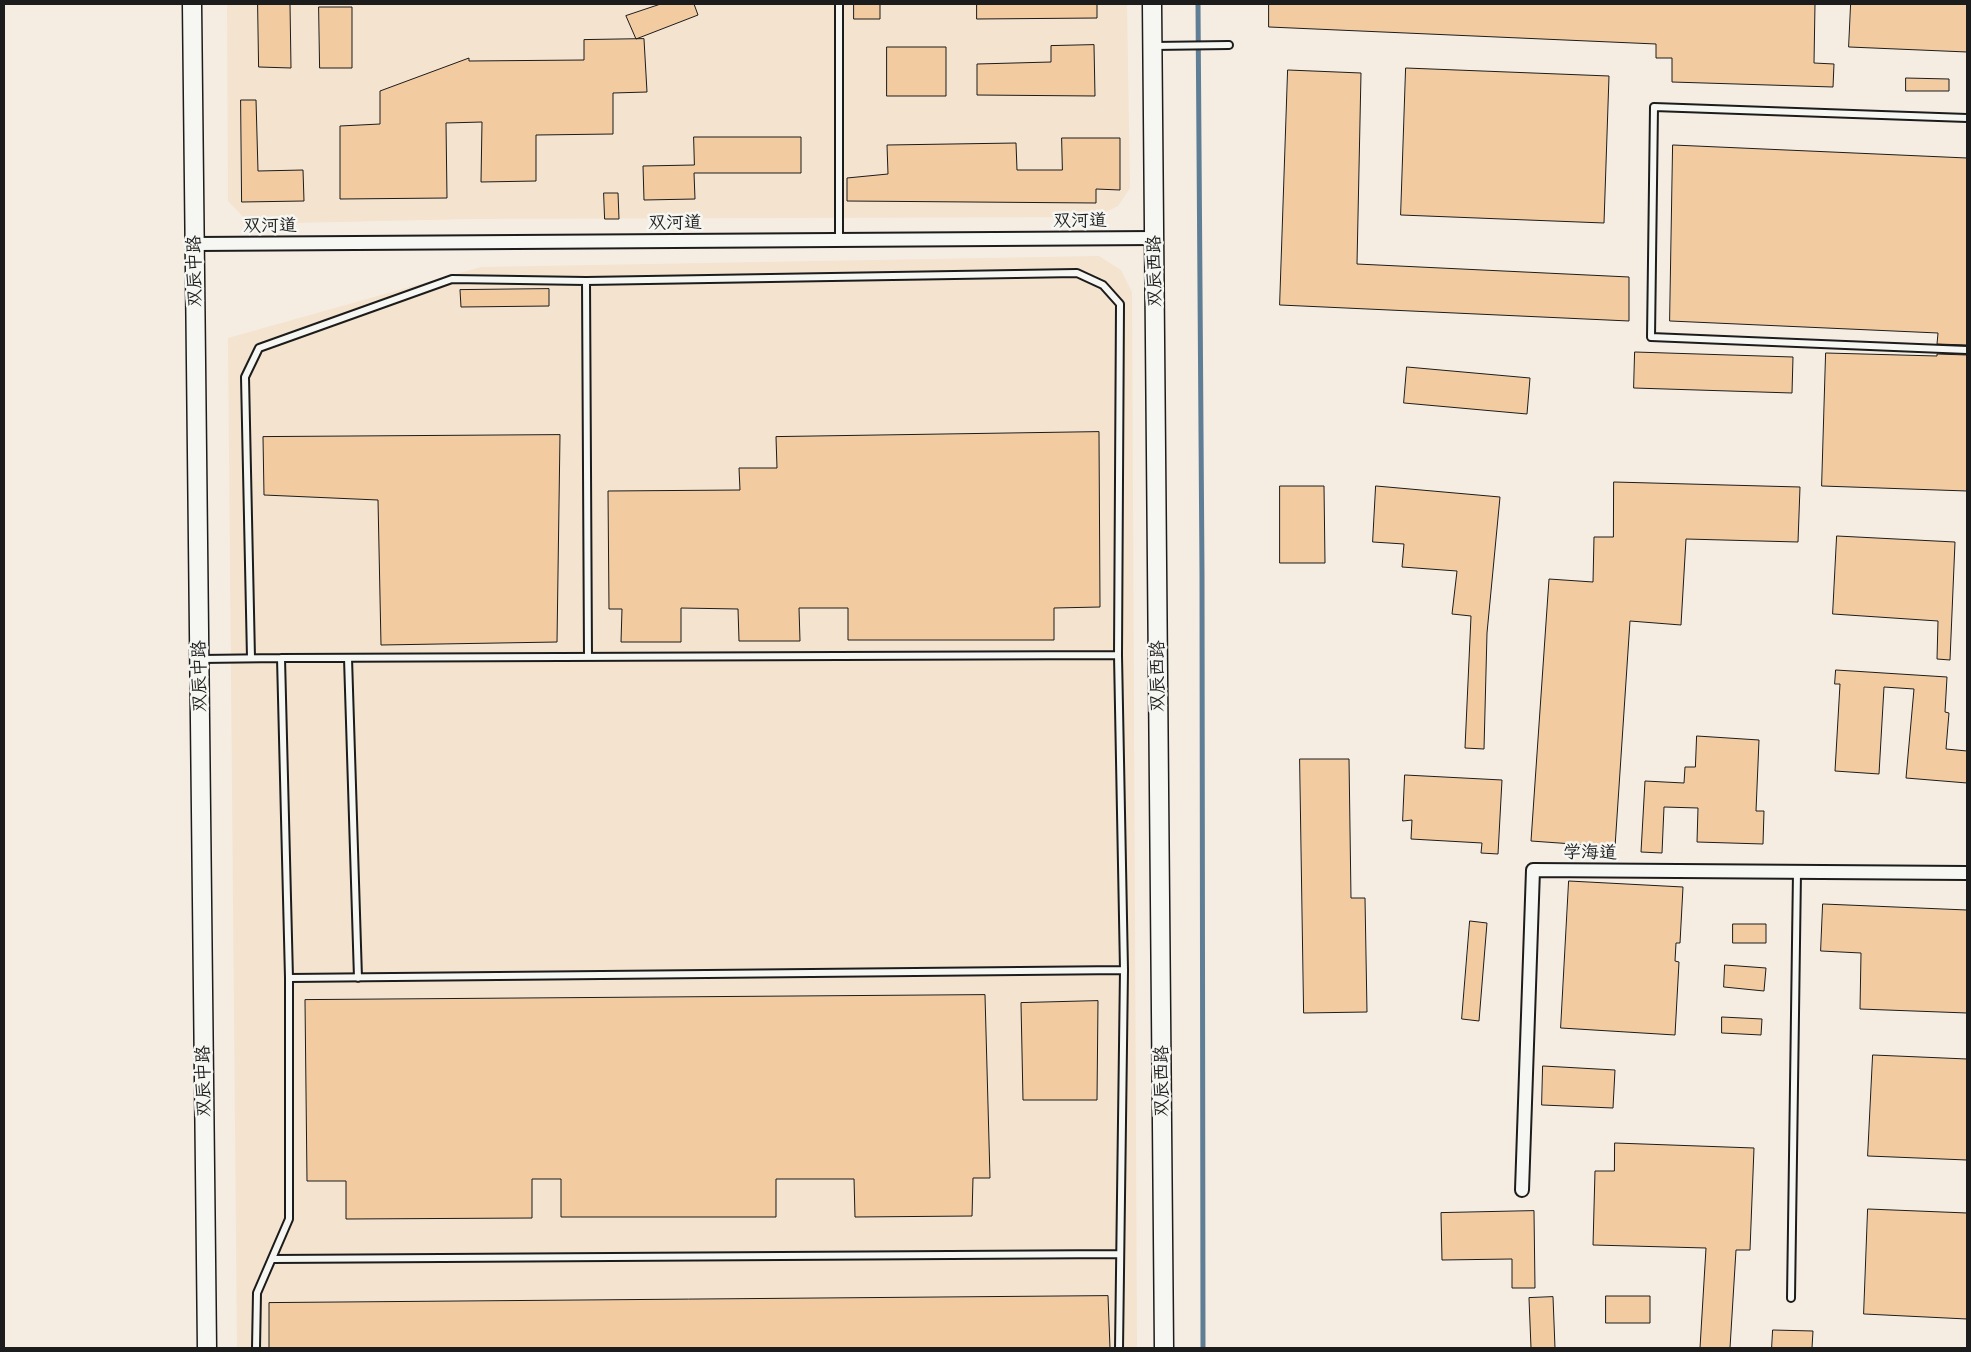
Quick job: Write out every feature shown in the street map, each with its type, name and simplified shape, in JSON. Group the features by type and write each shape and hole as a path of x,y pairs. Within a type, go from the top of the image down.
{"street":[{"name":"双辰中路","path":"192,4 207,1348"},
{"name":"双辰西路","path":"1152,4 1164,1348"},
{"name":"双河道","path":"195,244 1155,238"},
{"name":"学海道","path":"1522,1190 1533,870 1967,873"}],"lane":[{"path":"839,240 840,4"},
{"path":"1152,46 1229,45"},
{"path":"1967,118 1654,107 1651,337 1967,350"},
{"path":"251,658 245,377 259,348 452,279 586,281 1077,273 1103,285 1120,304 1118,655 1124,970 1119,1348"},
{"path":"586,281 588,657"},
{"path":"200,659 1118,655"},
{"path":"256,1348 257,1293 289,1219 289,978 282,658"},
{"path":"348,658 358,978"},
{"path":"1791,1298 1797,872"},
{"path":"289,978 1124,970"},
{"path":"272,1259 1120,1254"}],"shaded area":[{"path":"227,4 1127,4 1130,188 1118,206 1095,217 470,219 250,224 228,201"},
{"path":"1099,256 1121,270 1132,292 1137,1348 237,1348 228,338 481,267"}],"building":[{"path":"258,4 290,4 291,68 259,67"},
{"path":"661,4 694,4 698,15 636,39 626,16"},
{"path":"854,4 880,4 880,19 854,19"},
{"path":"977,4 1097,4 1097,18 977,19"},
{"path":"1269,4 1815,4 1814,63 1834,64 1833,87 1672,82 1672,58 1656,58 1656,44 1269,27"},
{"path":"1851,4 1967,4 1967,52 1849,47"},
{"path":"319,7 352,7 352,68 320,68"},
{"path":"644,39 647,92 613,93 613,134 536,135 536,181 481,182 482,122 446,123 447,198 340,199 340,126 380,124 380,91 469,58 469,61 584,60 584,40"},
{"path":"1094,45 1095,96 977,95 977,64 1051,62 1051,46"},
{"path":"887,47 946,47 946,96 887,96"},
{"path":"1406,68 1609,76 1604,223 1401,215"},
{"path":"1288,70 1361,73 1357,264 1629,277 1629,321 1280,305"},
{"path":"1906,78 1949,79 1949,91 1906,91"},
{"path":"241,100 256,100 258,171 303,170 304,201 242,202"},
{"path":"694,137 801,137 801,173 694,173 695,199 644,200 643,166 694,165"},
{"path":"1062,138 1120,138 1120,190 1096,189 1096,203 847,201 847,178 888,174 887,145 1016,143 1017,170 1062,170"},
{"path":"1673,145 1967,158 1967,345 1937,344 1938,333 1670,321"},
{"path":"604,193 618,193 619,219 605,219"},
{"path":"549,289 549,306 461,307 460,290"},
{"path":"1635,352 1793,357 1792,393 1634,388"},
{"path":"1826,353 1967,355 1967,491 1822,486"},
{"path":"1407,367 1530,378 1527,414 1404,403"},
{"path":"1099,432 1100,607 1054,608 1054,640 848,640 848,608 799,608 800,641 739,641 738,609 681,608 681,642 621,642 622,609 609,609 608,491 740,490 739,468 777,468 776,437"},
{"path":"560,435 557,642 381,645 378,500 264,495 263,437"},
{"path":"1614,482 1800,487 1798,542 1686,539 1681,625 1630,621 1615,847 1531,841 1549,579 1593,582 1594,537 1613,537"},
{"path":"1280,486 1324,486 1325,563 1280,563"},
{"path":"1376,486 1500,497 1487,633 1484,749 1465,748 1471,616 1452,614 1457,571 1402,567 1404,544 1373,542"},
{"path":"1837,536 1955,542 1950,660 1937,659 1938,621 1833,614"},
{"path":"1836,670 1947,677 1945,712 1949,713 1946,749 1967,751 1967,783 1906,778 1914,689 1884,687 1879,774 1835,771 1840,684 1835,684"},
{"path":"1697,736 1759,740 1756,811 1764,811 1763,844 1697,842 1698,808 1664,807 1662,853 1641,852 1645,781 1684,783 1685,767 1695,767"},
{"path":"1300,759 1349,759 1351,898 1365,898 1367,1012 1304,1013"},
{"path":"1405,775 1502,780 1498,854 1481,853 1482,843 1411,839 1412,820 1403,821"},
{"path":"1569,881 1683,887 1680,943 1676,943 1675,961 1679,962 1675,1035 1561,1028"},
{"path":"1823,904 1967,910 1967,1013 1860,1009 1861,953 1821,951"},
{"path":"1470,921 1487,923 1479,1021 1462,1019"},
{"path":"1733,924 1766,924 1766,943 1733,943"},
{"path":"1725,965 1766,968 1764,991 1724,987"},
{"path":"985,995 990,1178 973,1178 972,1216 855,1217 854,1179 776,1179 776,1217 561,1217 561,1179 532,1179 532,1218 346,1219 346,1181 307,1181 305,1000"},
{"path":"1098,1001 1097,1100 1023,1100 1021,1003"},
{"path":"1722,1017 1762,1019 1761,1035 1722,1033"},
{"path":"1873,1055 1967,1059 1967,1160 1868,1156"},
{"path":"1543,1066 1615,1070 1613,1108 1542,1105"},
{"path":"1615,1143 1754,1148 1750,1250 1736,1250 1730,1348 1700,1348 1706,1248 1593,1245 1595,1171 1614,1171"},
{"path":"1868,1209 1967,1213 1967,1319 1864,1314"},
{"path":"1534,1211 1535,1288 1512,1288 1512,1259 1442,1260 1441,1213"},
{"path":"1108,1296 1110,1348 269,1348 269,1303"},
{"path":"1606,1296 1650,1296 1650,1323 1606,1323"},
{"path":"1553,1297 1555,1348 1531,1348 1529,1298"},
{"path":"1773,1330 1813,1331 1812,1348 1772,1348"}],"waterway":[{"path":"1198,4 1202,573 1203,1348"}]}
